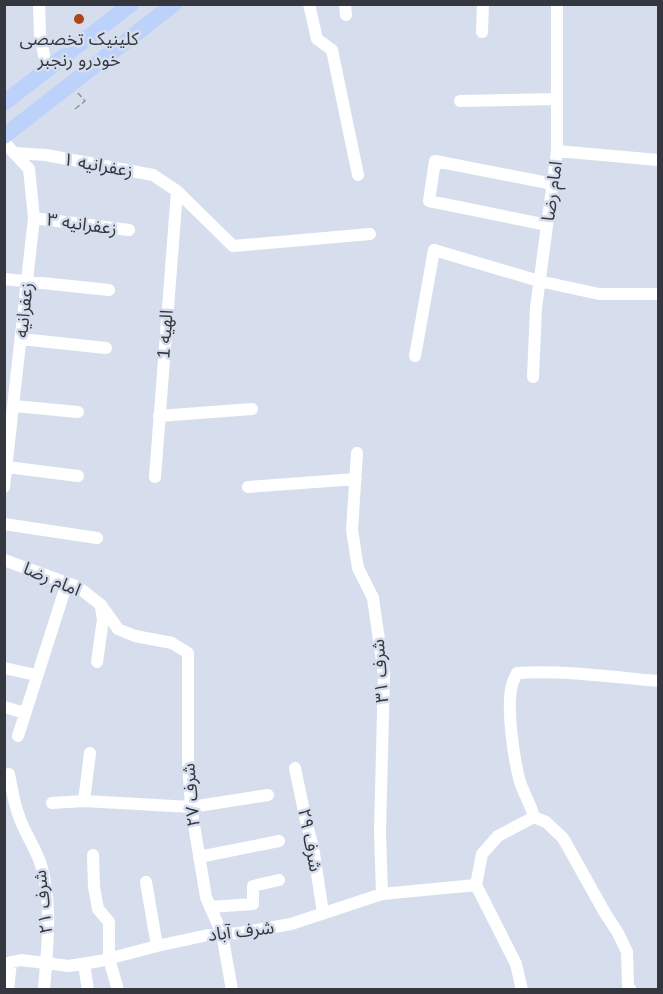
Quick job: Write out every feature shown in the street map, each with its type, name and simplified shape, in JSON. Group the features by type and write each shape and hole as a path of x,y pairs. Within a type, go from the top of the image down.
{"highway":[{"path":"4,103 131,4"},
{"path":"4,136 174,4"}],"street":[{"path":"39,4 40,35 47,70"},
{"path":"309,4 317,39 332,50 358,175"},
{"path":"482,32 483,4"},
{"name":"امام رضا","path":"533,377 536,308 557,152 557,4"},
{"path":"460,101 557,99"},
{"name":"زعفرانیه","path":"4,142 29,169 34,218 21,339 11,397 4,487"},
{"path":"557,152 658,160"},
{"name":"زعفرانیه ۱","path":"15,153 46,155 153,175 177,191 233,246 370,234"},
{"path":"547,225 429,201 435,161 553,184"},
{"name":"الهیه 1","path":"155,477 177,191"},
{"name":"زعفرانیه ۳","path":"34,218 129,230"},
{"path":"415,356 434,250 539,281 599,294 658,294"},
{"path":"4,279 109,290"},
{"path":"21,339 106,348"},
{"path":"11,397 78,412"},
{"path":"159,417 252,409"},
{"name":"شرف ۳۱","path":"357,453 352,530 358,568 373,598 384,675 380,831 382,894"},
{"path":"6,460 78,476"},
{"path":"248,487 356,479"},
{"path":"4,524 97,538"},
{"name":"امام رضا","path":"4,560 78,586 101,605 118,629 135,636 172,644 188,652"},
{"path":"18,736 67,583"},
{"path":"97,662 104,618 101,605"},
{"name":"شرف ۲۷","path":"188,652 190,807 206,897 222,934 232,990"},
{"path":"4,668 36,675"},
{"path":"534,817 521,784 512,734 509,702 512,684 517,673 564,672 658,681"},
{"path":"4,707 25,713"},
{"path":"84,801 90,753"},
{"name":"شرف ۲۹","path":"295,768 314,847 323,913"},
{"name":"شرف ۲۱","path":"9,774 20,820 37,853 46,888 48,916 44,990"},
{"path":"52,803 84,801 190,807 268,795"},
{"path":"522,990 516,964 476,885 482,854 498,836 534,817"},
{"path":"534,817 546,822 563,838 604,913 618,933 627,952 628,986 631,990"},
{"path":"199,856 279,841"},
{"path":"93,855 94,887 98,909 109,922 109,959 118,990"},
{"path":"210,907 253,903 253,886 279,880"},
{"path":"146,882 157,945"},
{"name":"شرف آباد","path":"8,963 21,960 69,966 84,964 157,945 208,935 240,933 291,924 382,894 476,885"},
{"path":"8,963 8,990"},
{"path":"84,964 88,990"}],"path":[{"path":"75,109 85,101"}],"place":[{"name":"کلینیک تخصصی خودرو رنجبر","path":"79,19"}]}
